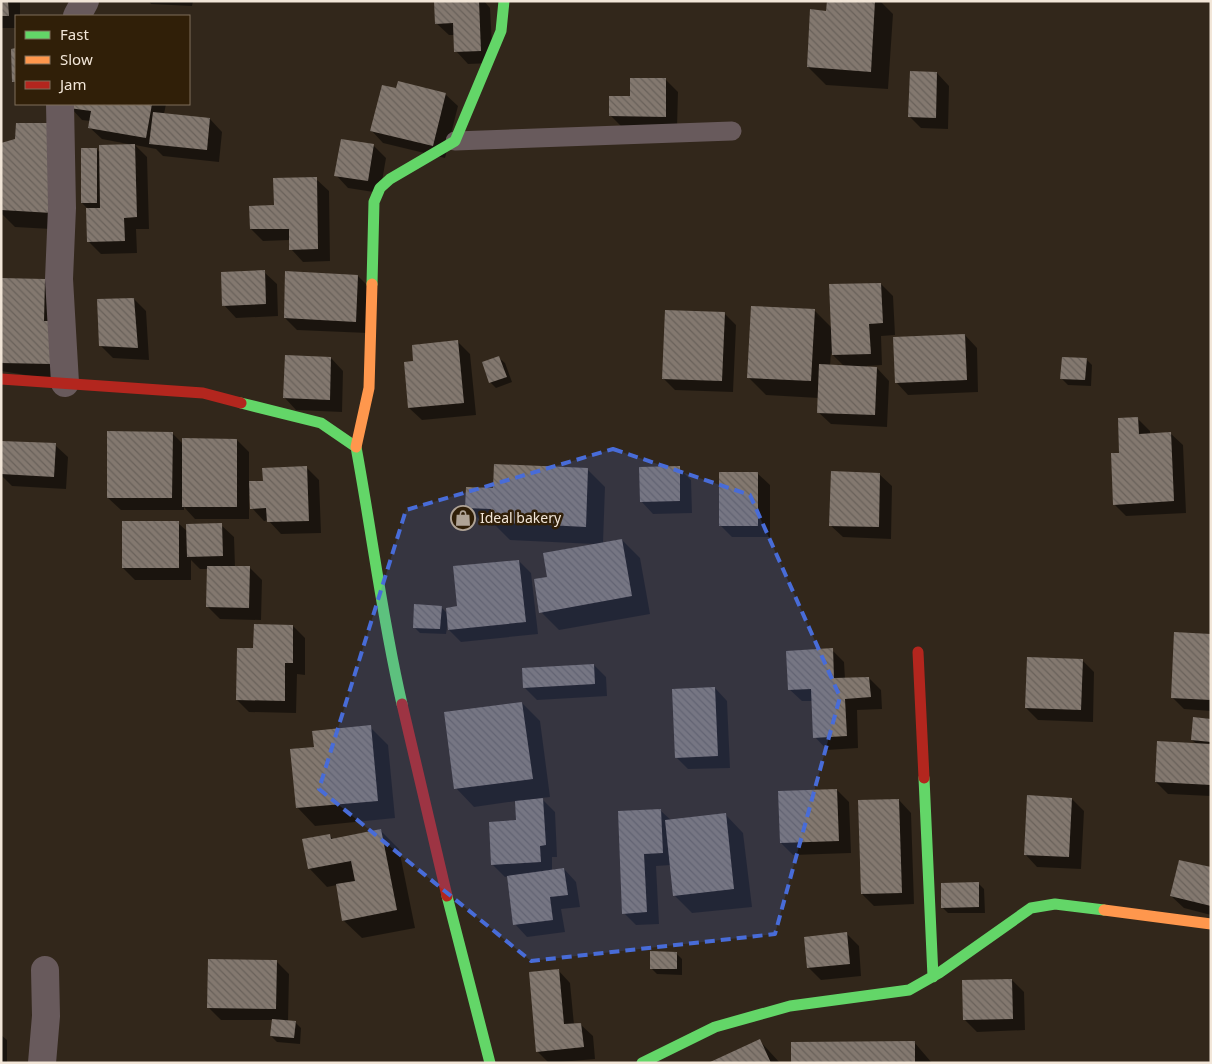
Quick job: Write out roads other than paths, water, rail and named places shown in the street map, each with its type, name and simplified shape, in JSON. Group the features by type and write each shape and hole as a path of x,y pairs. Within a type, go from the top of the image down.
{"street":[{"path":"78,15 85,1"},
{"path":"490,1063 442,879 386,638 372,534 356,447 369,388 374,202 380,188 390,179 455,141 501,31 504,1"},
{"path":"60,105 62,208 59,279 65,383"},
{"path":"1,379 203,393 322,422 356,447"},
{"path":"918,652 924,716 926,844 933,977"},
{"path":"642,1063 715,1027 790,1006 909,990 933,977 1031,908 1041,906 1072,906 1211,924"},
{"path":"42,1063 46,1016 45,970"}],"lane":[{"path":"455,141 732,131"}],"place":[{"name":"Ideal bakery","path":"463,518"}]}
